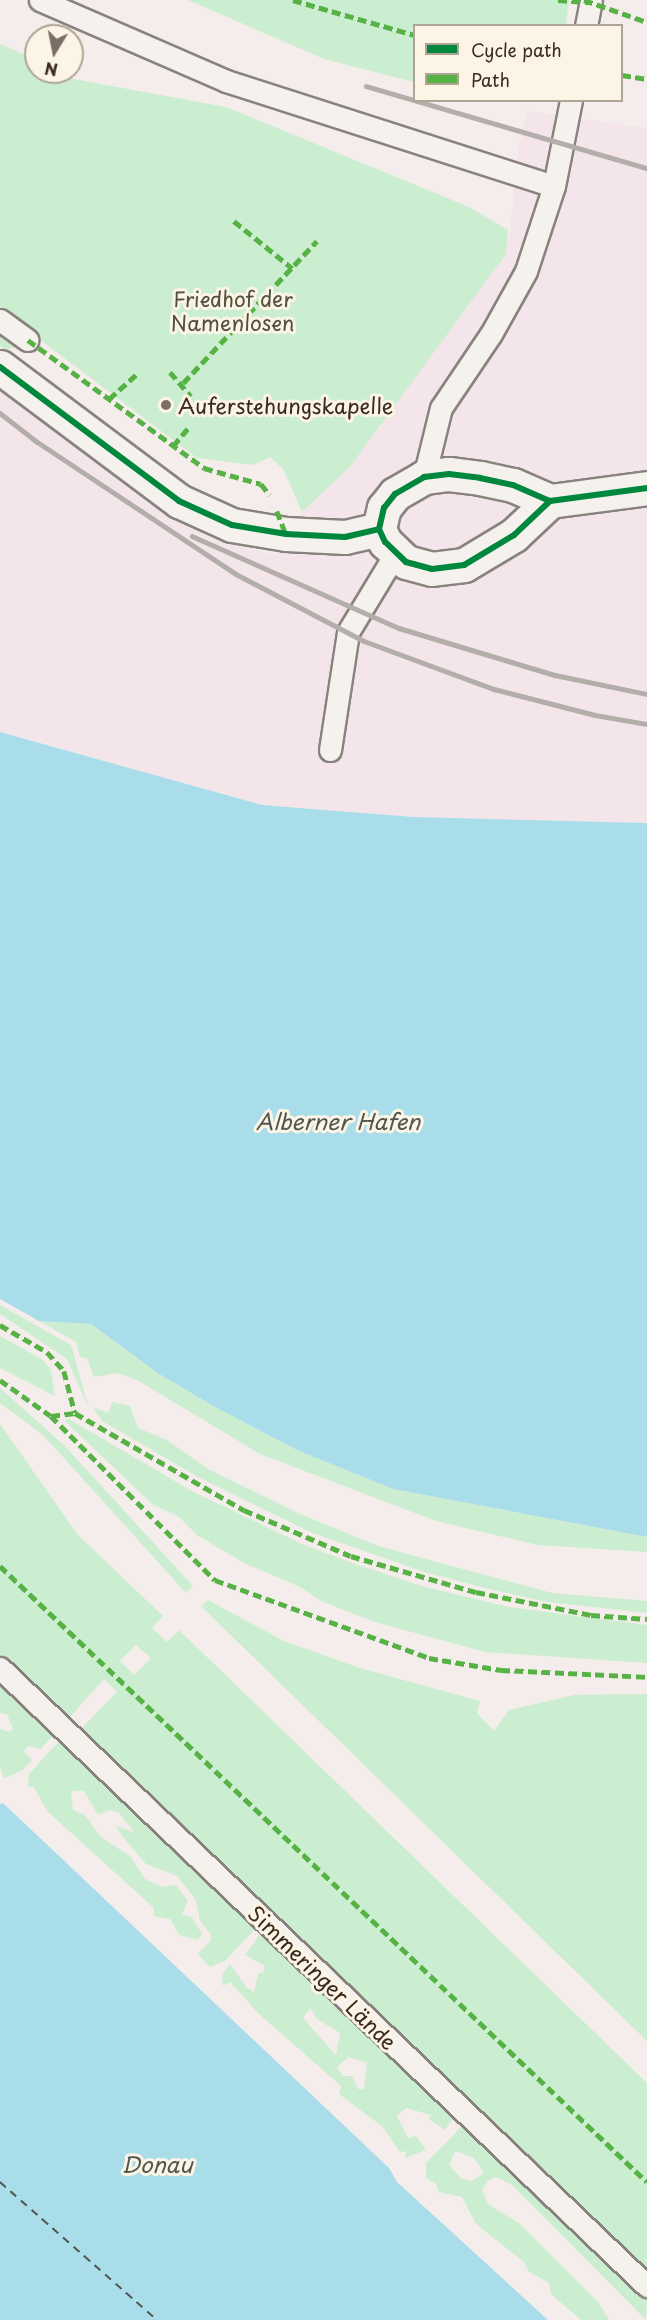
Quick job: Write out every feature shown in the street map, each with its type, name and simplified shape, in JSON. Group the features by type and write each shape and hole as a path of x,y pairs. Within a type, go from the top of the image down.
{"street":[{"path":"0,367 179,501 232,525 286,534 387,541 432,569 464,565 514,535 550,501"},
{"path":"387,541 384,508 395,494 424,477 449,474 480,478 513,485 550,501 647,488"}],"lane":[{"path":"40,0 226,81 554,186"},
{"path":"586,24 591,0"},
{"path":"424,477 441,408 490,334 526,271 554,186 571,102"},
{"path":"0,320 28,340"},
{"path":"330,750 348,632 387,541"},
{"name":"Simmeringer Lände","path":"0,1668 647,2286"}],"shaded area":[{"path":"528,111 647,128 647,823 414,817 262,805 0,732 0,383 163,508 219,539 275,555 302,512 349,468 509,241 519,144"}],"green space":[{"path":"188,0 569,0 566,24 413,24 413,82 324,59"},
{"name":"Friedhof der Namenlosen","path":"0,44 24,55 24,84 84,84 84,81 226,107 469,207 508,230 506,254 349,468 302,512 283,469 270,457 253,465 197,458 39,339 6,350 0,346"},
{"path":"0,1305 71,1345 89,1409 67,1359 0,1314"},
{"path":"39,1321 91,1324 159,1374 215,1407 297,1450 393,1489 647,1537 647,1552 538,1545 436,1521 260,1454 137,1380 118,1373 94,1377 87,1358 80,1357 76,1342"},
{"path":"0,1336 43,1360 51,1370 55,1396 0,1368"},
{"path":"0,1388 64,1445 193,1586 186,1593 44,1436 0,1403"},
{"path":"112,1402 130,1406 138,1428 167,1440 208,1469 300,1514 378,1546 552,1593 647,1601 647,1613 547,1602 485,1588 424,1572 310,1532 198,1477 102,1421 93,1407 108,1413"},
{"path":"67,1418 192,1491 302,1544 355,1564 425,1587 509,1607 647,1625 647,1663 485,1652 375,1622 321,1601 300,1587 244,1563 197,1535 179,1517 152,1504 65,1421"},
{"path":"0,1424 78,1535 163,1616 152,1628 167,1642 179,1630 647,2083 647,2276 82,1734 82,1728 117,1692 104,1679 69,1718 64,1717 0,1657","holes":["136,1645 151,1658 134,1675 120,1661"]},
{"path":"208,1600 284,1641 360,1668 480,1701 477,1713 494,1731 509,1710 574,1695 647,1694 647,2041 201,1606"},
{"path":"0,1680 55,1733 41,1749 28,1746 24,1751 32,1760 23,1770 4,1778 0,1768 0,1729 9,1732 13,1729 7,1714 0,1713"},
{"path":"59,1741 67,1743 254,1920 254,1930 225,1961 210,1967 198,1954 210,1941 211,1934 200,1921 196,1900 177,1876 146,1864 115,1825 135,1833 118,1812 109,1810 98,1815 84,1791 71,1791 73,1810 85,1815 101,1837 131,1857 145,1879 162,1887 176,1885 188,1901 182,1915 192,1917 202,1934 198,1940 179,1935 170,1919 154,1916 154,1908 47,1811 34,1787 28,1787 29,1774"},
{"path":"260,1934 268,1934 455,2116 445,2130 429,2119 431,2115 406,2108 397,2116 408,2138 416,2136 426,2150 405,2158 406,2152 399,2151 383,2127 339,2094 341,2086 258,2013 230,1982 223,1986 222,1975 230,1964 247,1988 254,1992 258,1974 264,1972 265,1966 245,1955","holes":["310,2008 317,2019 340,2033 336,2055 303,2018","348,2057 367,2063 364,2089 358,2089 352,2076 343,2076 337,2067"]},
{"path":"465,2123 647,2298 646,2320 511,2184 495,2177 488,2181 482,2190 488,2204 520,2224 598,2302 609,2320 581,2320 551,2294 549,2283 529,2272 524,2262 476,2224 462,2197 439,2192 436,2184 426,2178 426,2163","holes":["455,2151 474,2158 484,2173 472,2181 462,2179 449,2165"]}],"water":[{"name":"Alberner Hafen","path":"0,732 262,805 414,817 647,823 647,1537 393,1489 297,1450 215,1407 159,1374 91,1324 39,1321 0,1299"},
{"name":"Donau","path":"3,1803 389,2168 397,2182 548,2320 0,2320 0,1804"}],"ferry route":[{"path":"0,2182 157,2320"}],"railway":[{"path":"366,86 413,100"},
{"path":"421,102 647,168"},
{"path":"0,413 36,441 236,574 364,641 494,689 595,715 647,724"},
{"path":"192,536 399,628 555,675 647,694"}],"marked path":[{"path":"293,0 413,35"},
{"path":"558,0 590,2"},
{"path":"584,0 647,22"},
{"path":"623,75 647,79"},
{"path":"234,221 292,268"},
{"path":"183,383 317,241"},
{"path":"28,340 204,468 261,484 270,495"},
{"path":"170,372 191,396"},
{"path":"109,399 138,373"},
{"path":"173,446 188,428"},
{"path":"277,511 286,534"},
{"path":"0,1325 47,1352 64,1371 75,1413"},
{"path":"0,1380 51,1416 215,1580 429,1658 501,1670 647,1677"},
{"path":"51,1416 75,1413 244,1510 351,1556 476,1592 591,1615 647,1619"},
{"path":"0,1566 647,2182"}],"cycle path":[{"path":"0,367 179,501 232,525 286,534 345,537 379,529"},
{"path":"550,501 514,535 464,565 432,569 406,562 385,542 379,529 384,508 395,494 424,477 449,474 480,478 513,485 550,501 647,488"}],"place":[{"name":"Auferstehungskapelle","path":"166,405"}]}
